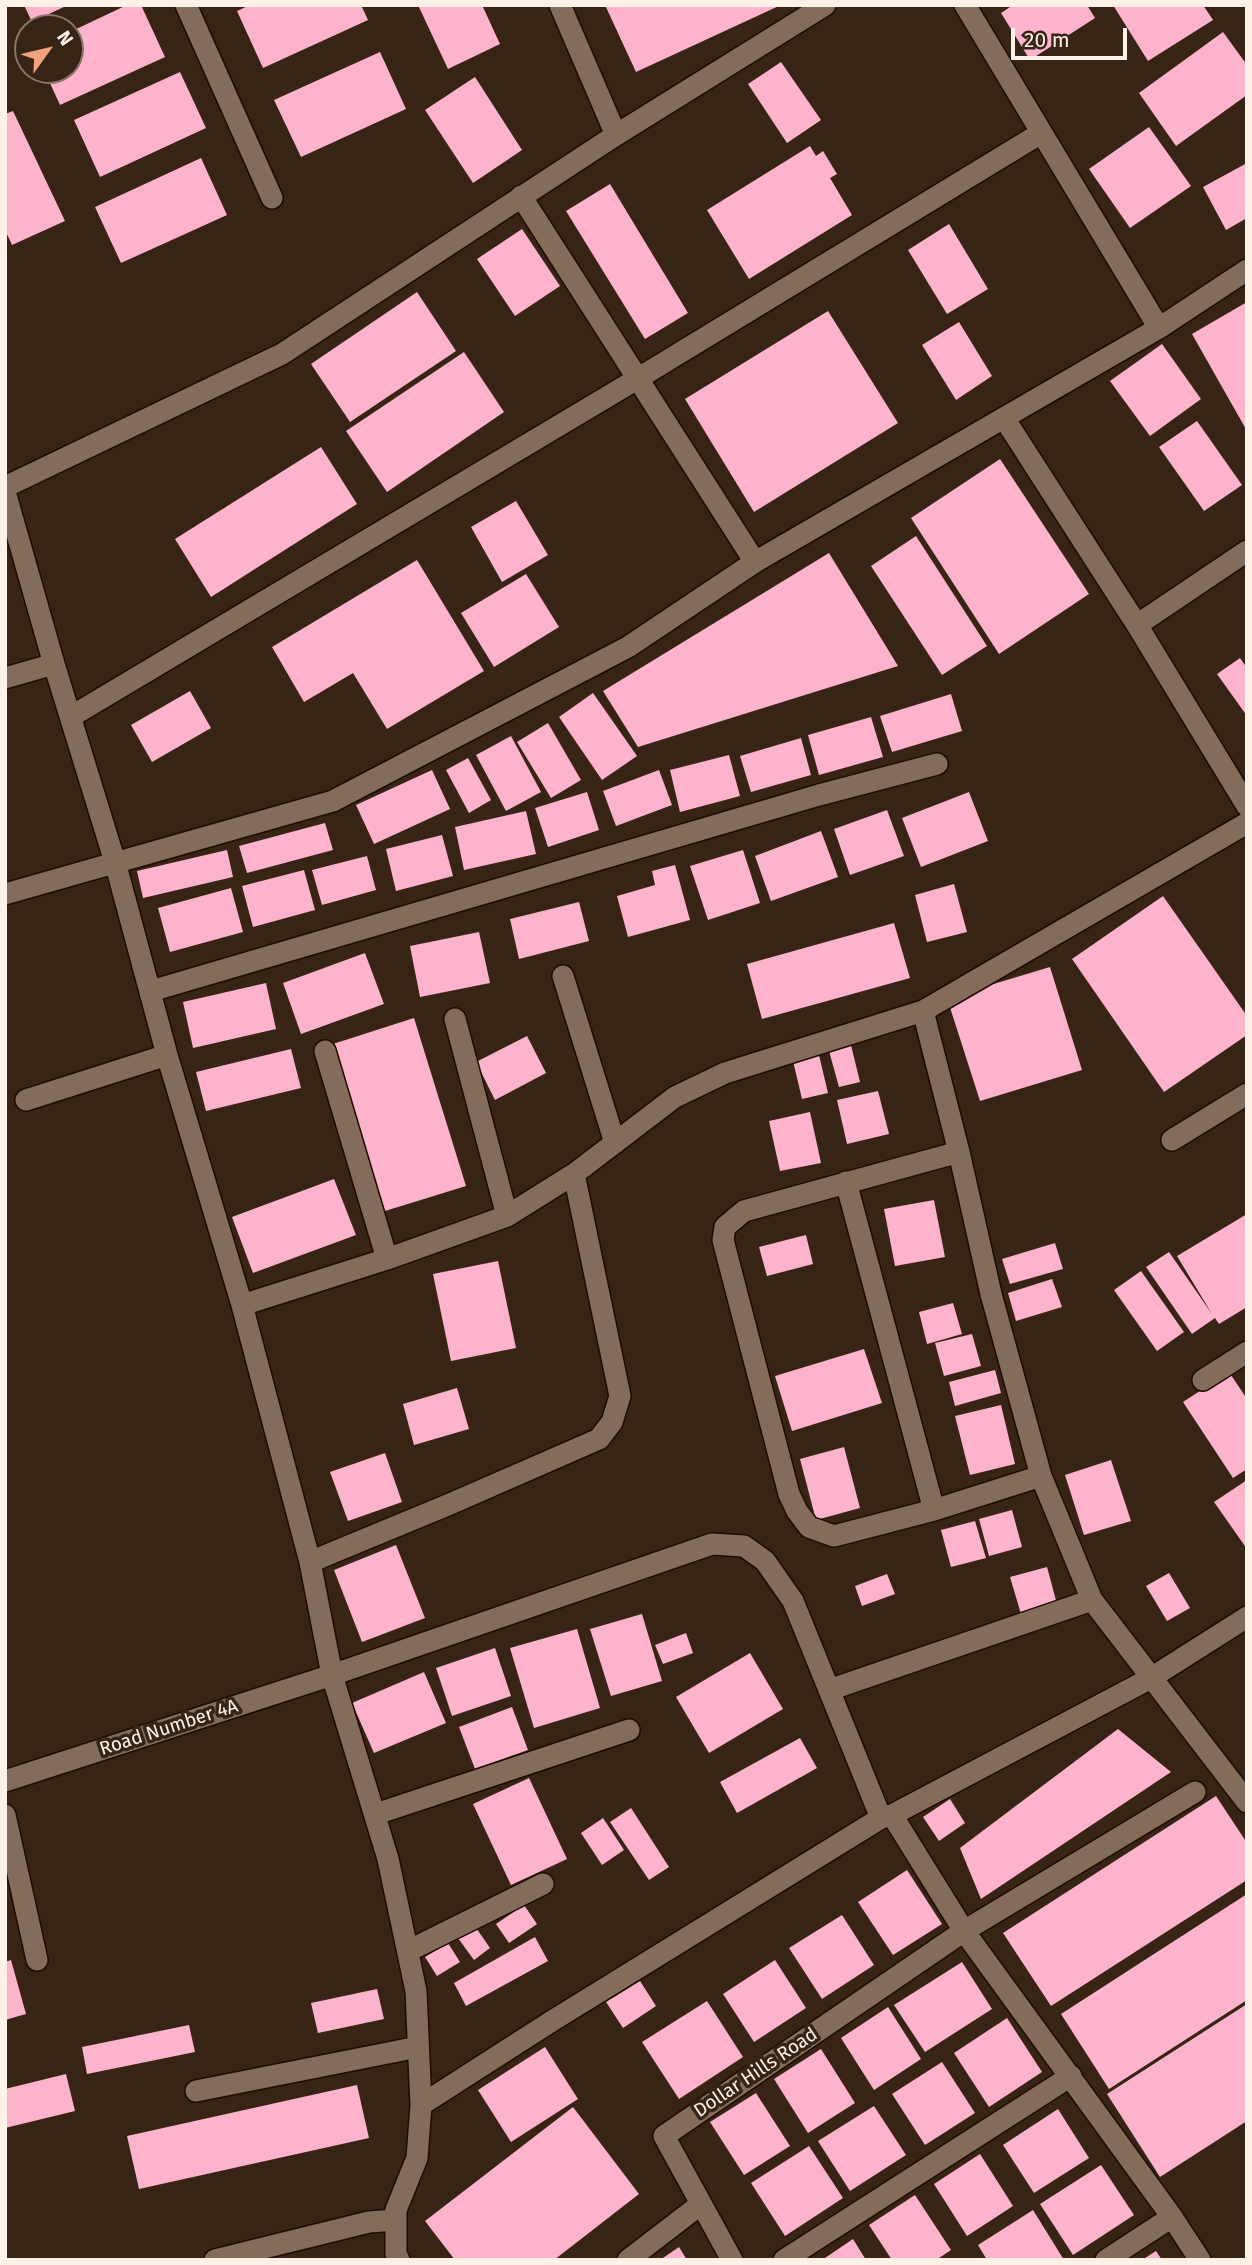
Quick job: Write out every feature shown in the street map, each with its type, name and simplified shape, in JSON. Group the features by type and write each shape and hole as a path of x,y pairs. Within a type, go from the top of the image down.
{"street":[{"path":"186,5 272,198"},
{"path":"560,5 616,135"},
{"path":"399,2260 396,2254 396,2210 417,2158 421,2105 416,1991 408,1951 376,1814 332,1675 310,1562 242,1305 167,1055 115,862 54,664 5,490 282,354 799,13 825,5"},
{"path":"965,5 1160,328"},
{"path":"72,716 637,379 1041,133"},
{"path":"521,196 755,562"},
{"path":"5,894 333,801 628,647 755,562 1160,328 1247,270"},
{"path":"1004,418 1137,625 1247,806"},
{"path":"1137,625 1247,551"},
{"path":"5,678 54,664"},
{"path":"151,991 819,794 937,764"},
{"path":"242,1305 507,1216 573,1174 675,1097 725,1073 923,1012 1247,822"},
{"path":"563,976 615,1143"},
{"path":"923,1012 959,1152 991,1294 1041,1476 1092,1600 1247,1802"},
{"path":"455,1019 507,1216"},
{"path":"325,1051 387,1258"},
{"path":"26,1100 167,1055"},
{"path":"1172,1140 1247,1094"},
{"path":"959,1152 744,1211 725,1227 723,1240 789,1494 809,1527 834,1536 934,1510 1041,1476"},
{"path":"310,1562 599,1439 612,1422 620,1396 573,1174"},
{"path":"846,1182 934,1510"},
{"path":"1203,1380 1247,1352"},
{"name":"Road Number 4A","path":"5,1781 332,1675 712,1544 744,1545 765,1561 793,1601 829,1690 887,1817 964,1931"},
{"path":"829,1690 1092,1600"},
{"path":"421,2105 563,2014 887,1817 1151,1678 1247,1617"},
{"path":"376,1814 629,1730"},
{"name":"Dollar Hills Road","path":"732,2260 664,2136 964,1931 1195,1793"},
{"path":"5,1815 37,1960"},
{"path":"408,1951 543,1884"},
{"path":"964,1931 1071,2076 1200,2260"},
{"path":"196,2091 418,2047"},
{"path":"784,2260 1071,2076"},
{"path":"628,2260 701,2204"},
{"path":"1106,2260 1172,2217"},
{"path":"215,2260 369,2222 396,2220"}],"building":[{"path":"24,5 68,5 49,14 28,14"},
{"path":"127,5 141,5 165,57 60,105 50,84 84,84 84,25"},
{"path":"250,5 361,5 368,20 263,68 237,11"},
{"path":"418,5 482,5 500,44 448,69"},
{"path":"605,5 781,5 636,72"},
{"path":"1013,5 1087,5 1095,18 1030,60 1001,13"},
{"path":"1113,5 1203,5 1213,20 1148,61"},
{"path":"1223,32 1247,65 1247,95 1176,146 1139,93"},
{"path":"380,52 406,109 301,157 274,100"},
{"path":"781,62 821,120 787,143 748,84"},
{"path":"180,72 206,128 100,177 74,120"},
{"path":"475,77 522,150 473,183 425,110"},
{"path":"13,111 65,221 12,245 5,230 5,114"},
{"path":"1149,127 1191,186 1130,228 1089,169"},
{"path":"810,146 816,156 823,151 837,174 830,178 852,215 749,279 707,210"},
{"path":"201,158 227,215 121,263 95,207"},
{"path":"1247,163 1247,218 1226,230 1203,187"},
{"path":"610,184 688,313 645,339 566,211"},
{"path":"949,224 988,289 947,314 908,250"},
{"path":"522,229 560,286 515,316 477,259"},
{"path":"417,292 456,351 350,422 311,364"},
{"path":"1247,302 1247,431 1192,334"},
{"path":"828,311 898,423 754,512 685,399"},
{"path":"959,322 992,376 956,400 922,345"},
{"path":"1162,344 1201,399 1150,436 1110,381"},
{"path":"464,352 504,412 387,492 346,431"},
{"path":"1197,421 1242,485 1204,511 1159,447"},
{"path":"321,447 357,504 211,597 175,539"},
{"path":"1000,459 1089,594 999,654 911,518"},
{"path":"516,501 548,555 502,582 471,527"},
{"path":"916,536 987,646 942,675 871,566"},
{"path":"829,553 898,666 638,747 603,691"},
{"path":"417,560 484,671 387,729 353,673 304,702 272,647"},
{"path":"526,574 559,627 494,667 461,613"},
{"path":"1240,658 1247,668 1247,716 1217,674"},
{"path":"190,691 211,728 152,762 131,725"},
{"path":"593,693 637,756 602,780 559,717"},
{"path":"951,694 962,731 892,752 880,716"},
{"path":"871,717 883,757 819,775 808,735"},
{"path":"548,723 581,780 551,798 517,742"},
{"path":"511,736 541,792 506,811 476,755"},
{"path":"801,738 811,775 751,792 740,756"},
{"path":"729,755 740,796 680,812 670,770"},
{"path":"468,758 491,800 469,813 446,770"},
{"path":"432,770 450,809 374,844 356,805"},
{"path":"659,770 672,805 616,826 603,791"},
{"path":"587,792 599,830 548,847 535,808"},
{"path":"969,792 988,841 921,867 902,818"},
{"path":"887,810 904,856 850,875 834,829"},
{"path":"526,811 536,854 464,870 455,827"},
{"path":"325,823 333,850 247,873 239,846"},
{"path":"821,831 838,877 771,901 755,856"},
{"path":"442,835 453,876 396,891 386,849"},
{"path":"227,850 233,877 143,898 137,871"},
{"path":"743,850 760,903 708,920 690,866"},
{"path":"367,856 376,890 322,905 312,870"},
{"path":"675,865 690,920 628,937 617,896 655,885 652,871"},
{"path":"304,870 315,910 253,927 242,886"},
{"path":"954,884 967,932 927,942 915,895"},
{"path":"231,888 243,932 170,952 158,908"},
{"path":"1163,896 1247,1016 1247,1035 1164,1092 1072,959"},
{"path":"579,902 589,941 519,959 510,919"},
{"path":"894,923 910,978 762,1019 747,964"},
{"path":"479,932 490,983 420,997 410,946"},
{"path":"365,953 384,1004 301,1034 283,983"},
{"path":"1050,967 1082,1070 980,1101 947,998"},
{"path":"266,983 276,1029 193,1048 183,1002"},
{"path":"414,1018 466,1186 385,1211 333,1044"},
{"path":"527,1036 546,1073 495,1100 476,1062"},
{"path":"851,1045 860,1082 839,1087 829,1051"},
{"path":"291,1049 301,1088 206,1111 196,1072"},
{"path":"819,1055 828,1093 802,1099 793,1061"},
{"path":"878,1091 889,1134 847,1144 837,1100"},
{"path":"810,1112 821,1163 780,1171 769,1121"},
{"path":"334,1179 356,1235 253,1273 232,1217"},
{"path":"934,1200 945,1257 895,1266 884,1209"},
{"path":"1247,1214 1247,1307 1219,1324 1215,1318 1192,1334 1146,1267 1169,1252 1212,1314 1177,1256"},
{"path":"806,1235 813,1264 767,1276 759,1247"},
{"path":"1055,1243 1063,1269 1010,1284 1002,1259"},
{"path":"498,1261 516,1348 451,1361 433,1274"},
{"path":"1141,1271 1184,1332 1157,1351 1114,1290"},
{"path":"1052,1279 1062,1307 1016,1321 1008,1293"},
{"path":"953,1303 962,1334 927,1344 919,1312"},
{"path":"972,1334 981,1366 944,1376 935,1343"},
{"path":"864,1349 882,1403 792,1431 775,1376"},
{"path":"995,1370 1001,1393 955,1406 949,1382"},
{"path":"1229,1372 1247,1399 1247,1469 1233,1478 1183,1402"},
{"path":"457,1388 469,1429 414,1445 403,1404"},
{"path":"1001,1405 1015,1464 970,1475 955,1416"},
{"path":"844,1447 860,1508 816,1520 800,1459"},
{"path":"385,1453 402,1502 348,1521 330,1472"},
{"path":"1111,1460 1131,1521 1084,1535 1065,1475"},
{"path":"1247,1480 1247,1549 1214,1502"},
{"path":"1012,1510 1022,1547 989,1556 979,1519"},
{"path":"975,1521 986,1558 951,1567 941,1530"},
{"path":"396,1545 425,1618 362,1642 334,1570"},
{"path":"1047,1567 1057,1604 1021,1614 1010,1577"},
{"path":"1169,1573 1190,1608 1167,1621 1146,1586"},
{"path":"887,1574 895,1594 862,1606 855,1586"},
{"path":"642,1614 662,1681 611,1696 590,1629"},
{"path":"577,1629 600,1708 534,1728 510,1648"},
{"path":"686,1633 693,1653 663,1664 655,1645"},
{"path":"495,1648 511,1696 452,1716 436,1668"},
{"path":"750,1653 783,1709 709,1753 676,1697"},
{"path":"424,1672 446,1723 374,1753 352,1703"},
{"path":"512,1707 528,1750 475,1769 459,1727"},
{"path":"1118,1729 1171,1772 981,1899 960,1848"},
{"path":"800,1738 817,1768 737,1813 720,1782"},
{"path":"529,1778 567,1859 511,1885 473,1804"},
{"path":"1216,1796 1247,1843 1247,1880 1051,2006 1003,1933"},
{"path":"950,1799 965,1823 939,1841 923,1817"},
{"path":"631,1808 669,1867 649,1880 610,1822"},
{"path":"603,1818 624,1850 602,1865 581,1833"},
{"path":"907,1870 942,1924 893,1955 858,1902"},
{"path":"1247,1894 1247,2000 1109,2089 1061,2014"},
{"path":"524,1905 537,1924 509,1943 496,1924"},
{"path":"842,1915 874,1965 822,1999 789,1948"},
{"path":"472,1922 490,1948 474,1960 455,1934"},
{"path":"535,1937 548,1961 466,2006 454,1983"},
{"path":"448,1943 460,1962 437,1976 425,1957"},
{"path":"11,1960 26,2014 5,2020 5,1962"},
{"path":"775,1960 806,2008 754,2042 723,1994"},
{"path":"962,1962 992,2009 925,2052 894,2005"},
{"path":"640,1981 656,2006 623,2028 606,2002"},
{"path":"377,1989 384,2019 318,2033 311,2003"},
{"path":"707,2001 743,2057 679,2099 642,2042"},
{"path":"1247,2004 1247,2121 1160,2177 1107,2094"},
{"path":"888,2007 921,2059 874,2090 841,2038"},
{"path":"1007,2018 1042,2072 989,2107 954,2053"},
{"path":"189,2025 195,2052 87,2074 82,2047"},
{"path":"545,2047 578,2099 511,2142 478,2090"},
{"path":"821,2049 855,2103 808,2133 774,2079"},
{"path":"942,2062 975,2113 925,2145 892,2094"},
{"path":"66,2074 75,2111 5,2128 5,2089"},
{"path":"357,2085 369,2138 139,2189 127,2136"},
{"path":"756,2093 790,2146 744,2175 710,2122"},
{"path":"874,2106 906,2155 850,2191 818,2141"},
{"path":"573,2107 639,2194 554,2260 455,2260 425,2221"},
{"path":"1058,2109 1089,2158 1034,2193 1003,2145"},
{"path":"809,2146 843,2198 785,2236 751,2183"},
{"path":"980,2154 1013,2206 967,2236 934,2184"},
{"path":"1101,2165 1134,2215 1073,2255 1040,2204"},
{"path":"915,2195 951,2250 936,2260 892,2260 869,2225"},
{"path":"1033,2210 1064,2260 987,2260 978,2245"},
{"path":"853,2239 866,2260 822,2260"},
{"path":"679,2247 687,2260 660,2260"},
{"path":"1156,2251 1162,2260 1142,2260"}]}
